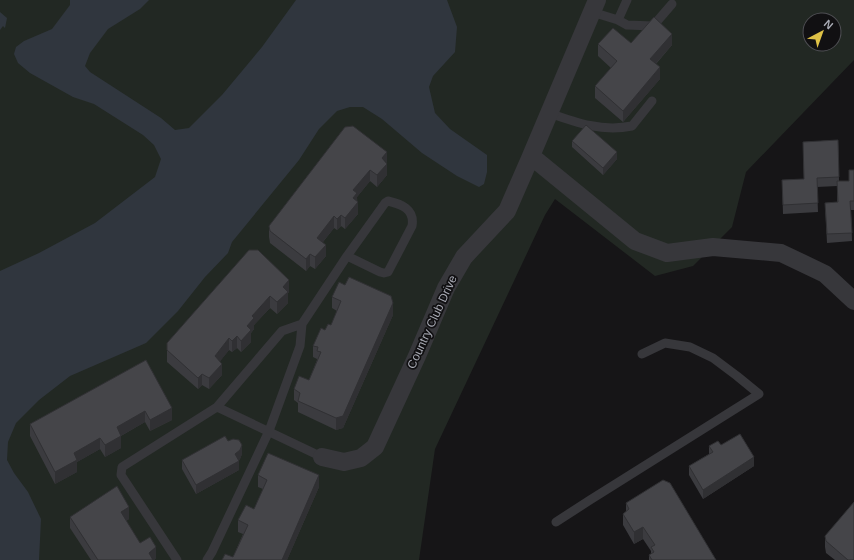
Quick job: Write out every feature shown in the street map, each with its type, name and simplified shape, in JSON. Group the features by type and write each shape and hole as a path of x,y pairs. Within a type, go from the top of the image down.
{"street":[{"name":"Country Club Drive","path":"322,457 344,462 361,458 375,447 417,356 446,288 464,257 507,211 594,6"},
{"path":"531,156 635,241 667,253 713,247 781,253 824,274 854,301"}],"lane":[{"path":"618,20 627,0"},
{"path":"594,6 627,25 653,26 672,4"},
{"path":"549,113 578,124 604,129 622,128 632,126 652,101"},
{"path":"207,560 268,431 300,346 302,324 347,256 385,203 388,201 406,207 413,220 412,226 388,272 380,272 347,256"},
{"path":"177,560 121,475 122,467 217,407 282,331 302,324"},
{"path":"556,522 760,394 713,358 690,347 665,343 642,354"},
{"path":"217,407 322,457"}],"shaded area":[{"path":"0,0 854,0 854,60 746,172 732,227 693,266 655,276 555,199 545,215 435,449 419,560 0,560"},
{"path":"70,0 149,0 140,9 108,29 90,53 85,66 90,72 161,118 175,130 189,128 222,95 262,47 296,0 447,0 457,27 455,52 433,76 429,87 435,113 450,129 487,155 487,172 484,184 479,187 457,176 422,153 382,119 363,107 350,107 337,111 319,129 299,160 232,242 228,253 205,277 178,311 146,343 70,376 39,400 16,423 8,442 7,460 14,473 28,492 41,519 39,560 0,560 0,271 39,253 95,223 155,177 161,159 154,145 143,135 94,104 73,97 30,73 18,63 14,54 16,47 24,41 52,29 70,5"},
{"path":"0,12 7,18 5,28 3,26 0,30"}],"building":[{"path":"654,17 672,34 650,59 660,67 623,111 595,86 617,61 598,44 613,28 631,43"},
{"path":"586,125 617,152 603,168 572,141"},
{"path":"353,126 387,152 382,158 387,164 377,175 370,170 353,190 357,193 353,198 358,202 345,218 341,215 337,219 334,216 317,238 326,245 315,257 310,254 306,259 270,231 269,226 345,127"},
{"path":"838,140 839,177 817,178 818,203 783,205 782,180 804,179 803,142"},
{"path":"849,170 854,170 854,201 850,201 852,233 827,234 825,203 838,202 837,181 849,181"},
{"path":"249,250 258,250 289,280 283,287 288,292 277,302 270,296 252,316 254,318 247,326 251,330 241,341 237,336 232,341 229,338 215,356 222,364 209,378 202,374 198,378 167,350 167,343"},
{"path":"349,277 391,296 393,303 343,416 336,418 298,401 300,393 294,389 299,376 309,380 321,352 317,351 318,347 313,346 321,328 325,330 328,324 331,325 341,301 332,297 339,282 345,285"},
{"path":"146,360 172,408 150,420 145,411 117,427 121,436 105,445 100,438 74,453 77,460 55,472 30,424"},
{"path":"740,434 754,457 703,490 689,466 713,452 709,446 718,441 721,445"},
{"path":"225,436 228,441 233,439 239,440 242,445 240,450 235,454 239,461 196,485 182,460"},
{"path":"268,453 319,475 282,560 222,560 225,554 233,557 248,525 238,520 246,505 254,509 267,480 258,475"},
{"path":"663,480 670,483 716,560 652,560 649,555 654,552 651,547 655,545 643,527 634,532 623,514 629,509 626,503"},
{"path":"117,486 129,507 121,512 140,543 150,537 156,547 149,553 153,560 98,560 70,517"},
{"path":"854,502 854,560 848,560 826,541 825,536"}]}
